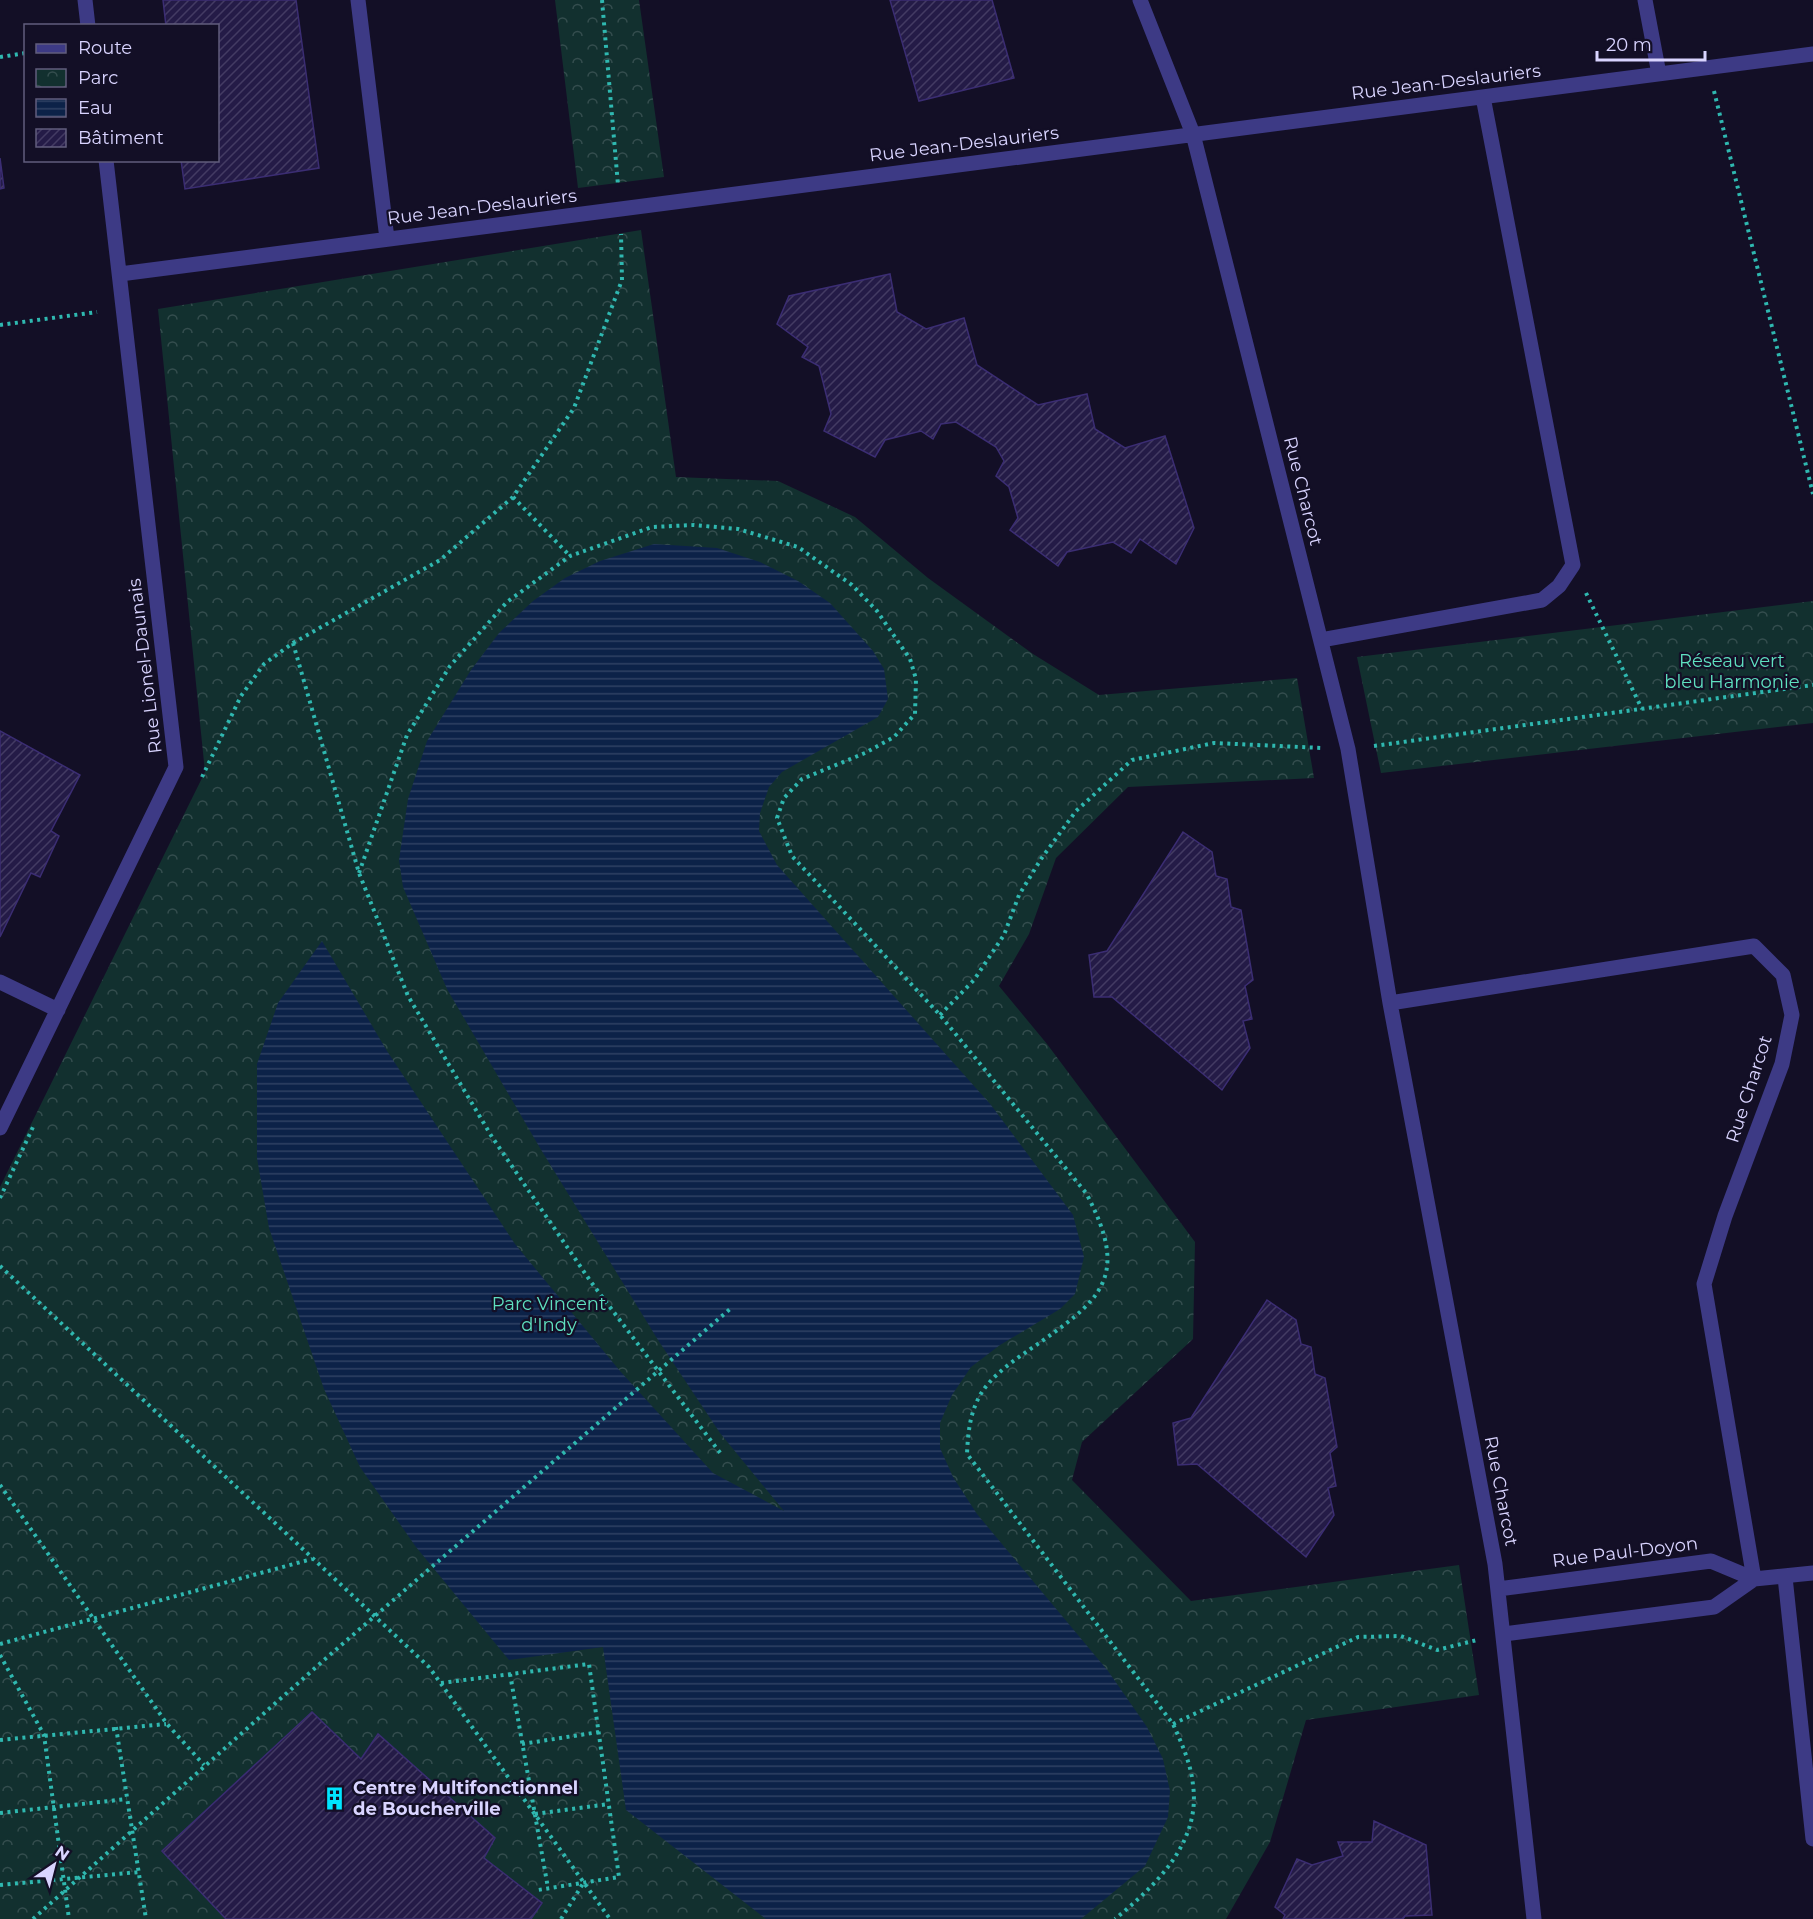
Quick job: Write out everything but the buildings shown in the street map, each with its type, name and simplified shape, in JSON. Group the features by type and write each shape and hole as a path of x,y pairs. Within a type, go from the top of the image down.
{"street":[{"path":"85,0 88,24"},
{"path":"358,0 387,240"},
{"name":"Rue Charcot","path":"1140,0 1193,134 1348,749 1390,1003 1498,1589 1534,1919"},
{"path":"1645,0 1659,74"},
{"name":"Rue Jean-Deslauriers","path":"120,274 1813,54"},
{"path":"1321,640 1542,600 1559,586 1572,565 1484,97"},
{"name":"Rue Lionel-Daunais","path":"0,1128 177,767 106,162"},
{"name":"Rue Charcot","path":"1390,1003 1754,946 1783,975 1792,1015 1782,1064 1725,1216 1704,1284 1754,1580"},
{"path":"0,982 58,1010"},
{"name":"Rue Paul-Doyon","path":"1498,1589 1711,1561 1754,1580"},
{"path":"1504,1634 1714,1607 1754,1580 1813,1573"},
{"path":"1785,1576 1813,1839"}],"path":[{"path":"200,783 241,696 264,664 293,643 441,560 513,497 574,408 622,280 620,209 602,0"},
{"path":"0,57 24,52"},
{"path":"1708,67 1813,494"},
{"path":"0,325 124,308"},
{"path":"513,497 570,556"},
{"path":"359,873 407,735 450,666 507,602 570,556 652,527 694,525 738,529 798,547 852,585 877,611 910,659 916,679 915,714 894,737 865,753 802,779 784,798 777,818 792,856 940,1015 1086,1193 1100,1219 1109,1251 1104,1284 1096,1298 1067,1324 1008,1364 982,1392 968,1425 967,1454 1173,1724 1186,1755 1194,1787 1191,1821 1180,1850 1145,1894 1115,1919"},
{"path":"1572,565 1642,709"},
{"path":"293,643 359,873 408,996 492,1137 591,1282 721,1454"},
{"path":"940,1015 974,980 1004,935 1019,895 1076,811 1132,760 1214,743 1348,749 1813,686"},
{"path":"0,1198 37,1119"},
{"path":"0,1266 429,1667 610,1919"},
{"path":"33,1919 204,1765 730,1309"},
{"path":"0,1485 167,1724 204,1765"},
{"path":"0,1644 313,1558"},
{"path":"1173,1724 1358,1636 1401,1636 1437,1650 1504,1634"},
{"path":"0,1655 44,1735 69,1919"},
{"path":"441,1683 589,1664 619,1876 538,1890"},
{"path":"510,1674 548,1888"},
{"path":"0,1740 116,1727 167,1724"},
{"path":"116,1727 146,1919"},
{"path":"522,1744 599,1732"},
{"path":"0,1813 127,1799"},
{"path":"535,1814 609,1804"},
{"path":"0,1885 139,1872"},
{"path":"561,1919 584,1882"}],"green space":[{"path":"555,0 639,0 664,177 578,188"},
{"name":"Parc Vincent d'Indy","path":"641,230 676,477 778,481 855,517 928,578 1033,654 1099,695 1297,678 1314,778 1128,787 1056,858 1029,934 999,986 1047,1044 1195,1242 1193,1339 1082,1442 1072,1480 1191,1601 1459,1565 1479,1695 1306,1720 1270,1842 1226,1919 0,1919 0,1187 205,772 158,309"},
{"name":"Réseau vert bleu Harmonie","path":"1813,601 1813,723 1381,773 1357,657"}],"water":[{"path":"654,544 717,548 760,562 798,581 830,603 873,651 884,669 888,699 878,717 782,772 769,787 760,813 759,831 777,865 991,1105 1073,1215 1084,1257 1075,1294 1060,1309 1000,1345 971,1367 952,1395 940,1423 940,1448 953,1477 977,1514 1108,1671 1147,1727 1163,1759 1170,1791 1168,1817 1145,1866 1081,1919 766,1919 626,1810 603,1647 509,1660 416,1547 360,1467 324,1389 269,1228 257,1158 257,1064 278,1003 322,941 387,1051 515,1244 620,1371 713,1473 784,1511 720,1433 658,1340 540,1148 447,989 403,887 399,860 408,799 427,741 471,670 499,633 533,601 565,578 600,561"}],"place":[{"name":"Centre Multifonctionnel de Boucherville","path":"335,1798"}]}
